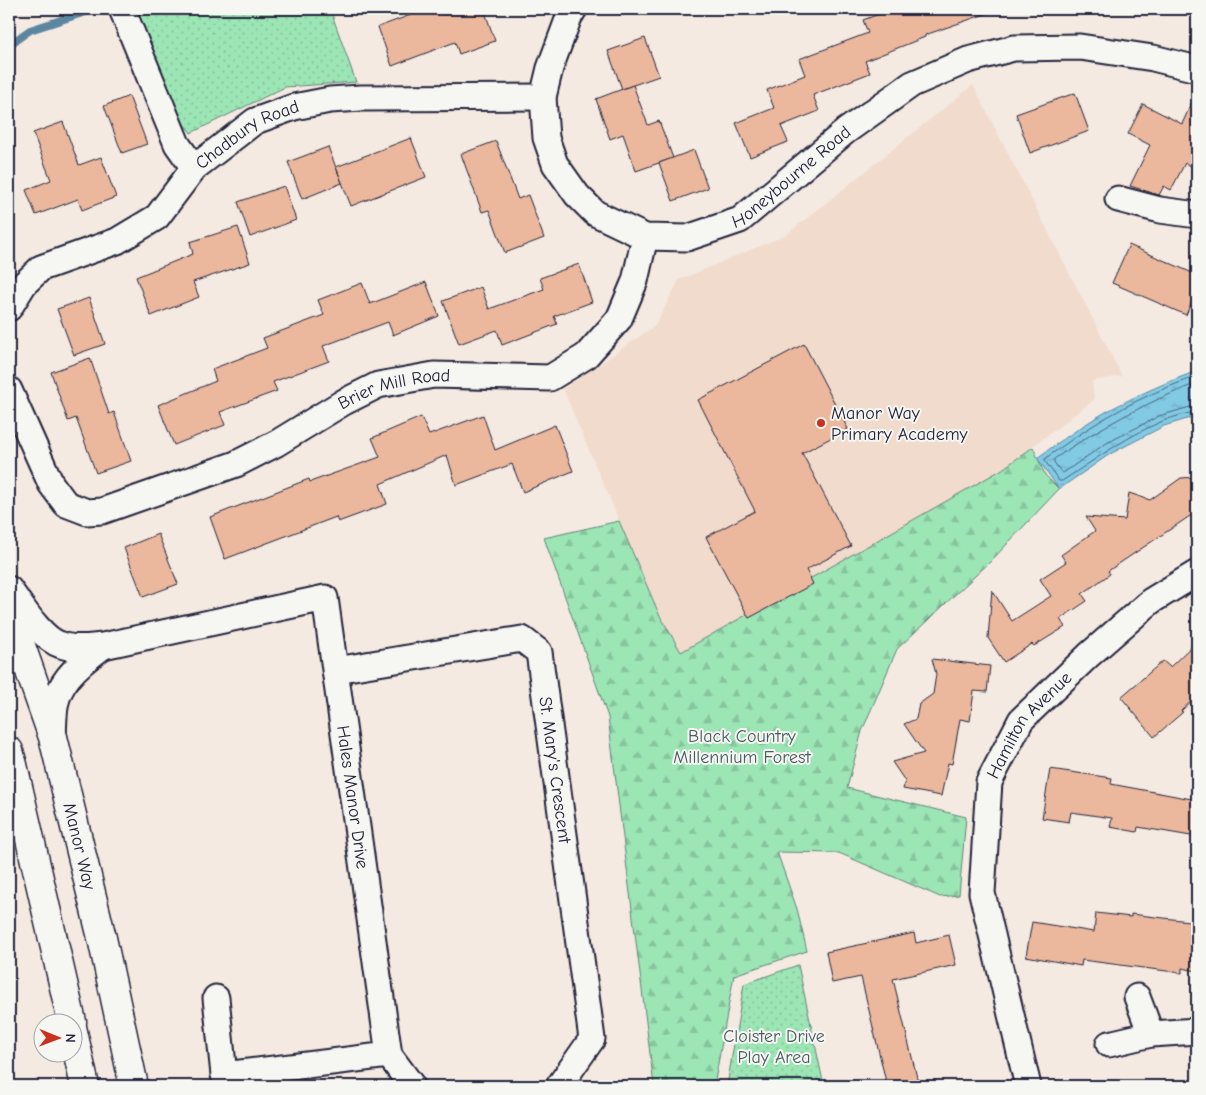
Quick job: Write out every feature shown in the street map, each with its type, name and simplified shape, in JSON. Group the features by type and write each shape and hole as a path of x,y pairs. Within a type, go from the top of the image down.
{"highway":[{"name":"Manor Way","path":"9,612 53,737 102,938 134,1086"},
{"path":"9,751 14,765 70,1012"},
{"path":"80,1062 85,1086"}],"street":[{"name":"Honeybourne Road","path":"574,9 569,17 550,68 543,97 546,138 555,164 577,195 596,213 645,237 687,238 740,220 846,131 912,84 968,60 1014,48 1080,46 1153,58 1197,69"},
{"path":"122,11 177,144 194,168"},
{"name":"Chadbury Road","path":"9,308 24,284 41,268 117,241 157,217 194,168 255,121 294,107 330,100 361,98 543,97"},
{"path":"1118,199 1160,210 1197,215"},
{"name":"Brier Mill Road","path":"9,390 51,484 66,504 87,512 102,511 236,464 277,443 344,402 378,385 434,376 550,378 586,356 619,320 635,281 645,237"},
{"name":"Hamilton Avenue","path":"1028,1086 982,893 989,782 1021,720 1089,655 1151,601 1197,573"},
{"name":"Hales Manor Drive","path":"9,588 38,627 52,641 73,648 103,646 325,598 389,1055"},
{"name":"St. Mary's Crescent","path":"336,670 522,639 539,652 592,1039 560,1086"},
{"name":"Hales Manor Drive","path":"53,737 57,699 61,689 70,675 84,660 103,646"},
{"path":"1137,997 1151,1034"},
{"path":"216,998 225,1081 389,1055 412,1086"},
{"path":"1109,1044 1151,1034 1197,1032"}],"shaded area":[{"name":"Manor Way Primary Academy","path":"973,85 1122,376 1092,381 1094,400 1001,470 758,782 659,614 563,389 655,326 679,280 786,235"}],"green space":[{"path":"133,9 330,9 356,82 285,87 191,133 176,114"},
{"name":"Black Country Millennium Forest","path":"1033,447 1045,475 1059,489 991,561 897,649 862,731 847,788 966,817 959,895 940,897 839,853 777,852 797,909 807,951 734,975 714,1086 654,1086 608,717 544,538 619,521 659,614 681,652 1001,470"},
{"name":"Cloister Drive Play Area","path":"798,965 824,1086 727,1086 744,984"}],"water":[{"path":"1197,371 1197,416 1164,426 1110,454 1059,489 1037,458 1105,412"}],"building":[{"path":"427,9 442,9 444,15 461,9 484,9 495,41 459,54 455,42 392,66 378,27"},
{"path":"892,9 990,9 991,12 925,35 925,37 865,61 870,73 813,95 819,111 781,126 788,142 750,157 736,123 774,108 767,90 805,75 799,59 868,33 863,20"},
{"path":"645,38 659,76 622,89 608,51"},
{"path":"633,85 648,125 659,121 673,158 636,171 623,134 610,139 596,99"},
{"path":"1197,91 1197,169 1185,163 1171,190 1164,186 1159,195 1130,186 1150,145 1128,134 1143,104 1182,124"},
{"path":"1075,93 1089,131 1030,153 1016,114"},
{"path":"129,96 147,144 122,153 104,106"},
{"path":"63,122 79,165 101,157 116,197 82,210 78,199 36,215 26,190 51,180 33,133"},
{"path":"411,138 426,177 351,206 336,167"},
{"path":"496,141 518,199 528,195 544,238 505,253 489,210 482,212 461,154"},
{"path":"328,147 342,183 302,199 288,162"},
{"path":"694,150 708,188 673,201 659,163"},
{"path":"284,186 296,220 250,237 238,202"},
{"path":"238,227 250,263 193,282 199,297 151,316 136,277 193,254 190,242"},
{"path":"1129,245 1197,275 1197,289 1186,315 1112,283"},
{"path":"579,264 592,302 554,316 557,324 502,345 497,330 459,344 443,301 481,287 489,309 544,289 540,278"},
{"path":"426,282 439,316 393,335 388,322 323,346 329,361 273,382 277,391 220,412 225,425 174,445 158,405 216,381 212,369 267,348 263,338 324,315 318,300 362,283 370,304"},
{"path":"89,298 105,344 74,355 57,309"},
{"path":"804,344 848,429 802,453 851,546 806,570 813,584 749,618 706,537 755,511 698,400"},
{"path":"90,358 109,414 114,412 131,461 96,473 76,418 68,421 51,372"},
{"path":"483,415 495,450 555,425 573,471 523,492 512,464 456,485 447,455 380,484 387,504 338,522 336,517 225,559 210,517 309,479 310,482 380,457 372,438 421,417 429,435"},
{"path":"1197,477 1197,516 1190,516 1108,571 1110,574 1082,594 1087,601 1060,619 1065,627 1034,646 1032,644 1004,662 988,638 992,590 1012,621 1051,596 1040,579 1066,562 1061,555 1095,531 1086,517 1125,520 1129,493 1150,500 1181,478"},
{"path":"158,534 178,584 143,597 124,548"},
{"path":"1197,641 1197,696 1181,711 1183,712 1154,737 1121,697 1163,661 1170,667"},
{"path":"932,659 990,666 987,692 974,691 970,721 960,719 952,764 948,763 941,796 903,789 905,781 892,762 924,753 904,724 916,719 919,704 933,694 936,674"},
{"path":"1050,769 1112,778 1111,784 1197,800 1197,837 1138,827 1137,832 1110,827 1112,818 1071,812 1069,822 1042,818"},
{"path":"1096,913 1131,917 1131,914 1197,922 1197,971 1182,968 1182,973 1082,960 1081,966 1026,956 1032,922 1094,932"},
{"path":"914,933 916,943 949,935 956,965 893,979 919,1086 887,1086 861,977 832,983 826,952"}],"waterway":[{"path":"9,45 30,30 95,9"}],"place":[{"name":"Manor Way Primary Academy","path":"821,423"}]}
